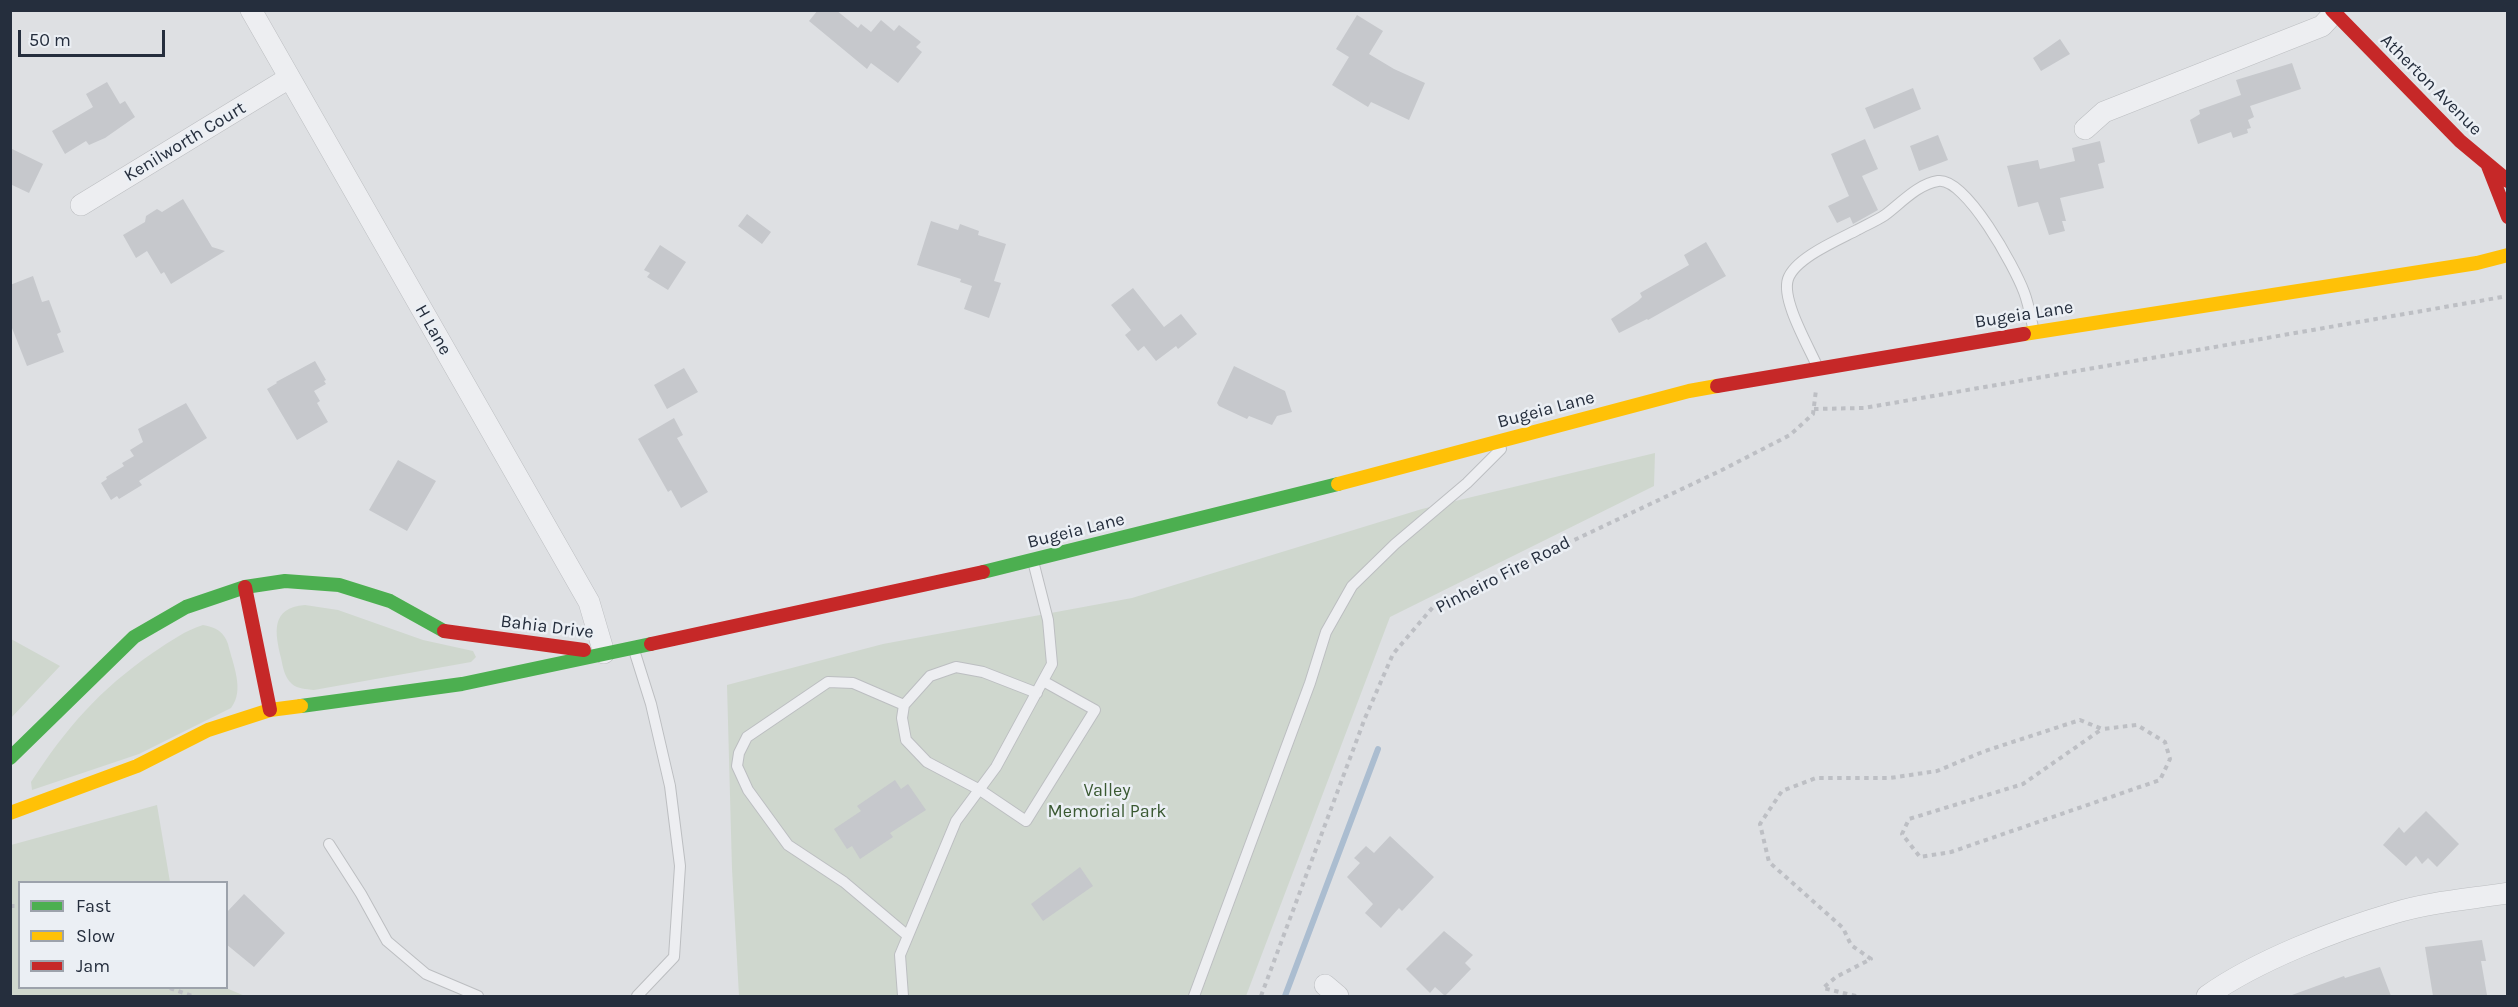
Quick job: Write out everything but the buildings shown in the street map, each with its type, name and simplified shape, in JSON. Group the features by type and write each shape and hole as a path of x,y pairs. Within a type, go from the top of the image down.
{"street":[{"name":"H Lane","path":"251,10 589,602 604,653"},
{"path":"2085,129 2104,112 2322,26 2334,11"},
{"name":"Atherton Avenue","path":"2334,11 2460,141 2508,181"},
{"name":"Kenilworth Court","path":"81,205 289,78"},
{"path":"2487,164 2508,217"},
{"path":"2493,259 2508,237"},
{"name":"Bugeia Lane","path":"604,653 1033,561 1689,391 2508,255"},
{"name":"Bahia Drive","path":"10,758 134,638 186,607 244,587 285,581 339,585 390,601 446,632 604,653"},
{"path":"244,587 270,710"},
{"name":"Bahia Drive","path":"10,813 136,766 208,730 270,710 462,684 604,653"},
{"path":"2207,996 2223,985 2310,943 2396,912 2508,893"}],"lane":[{"path":"1819,368 1786,294 1787,280 1792,269 1818,251 1883,216 1926,183 1941,180 1951,183 1963,193 1983,219 2024,292 2034,332"},
{"path":"1194,996 1310,683 1326,632 1352,586 1395,544 1467,483 1512,438"},
{"path":"903,996 900,955 956,821 996,767 1052,664 1048,620 1033,561"},
{"path":"633,647 651,704 670,786 680,866 674,957 637,996"},
{"path":"1037,693 982,672 957,667 930,676 904,705 902,718 906,740 927,762 980,790 1026,821 1095,710 1044,681"},
{"path":"904,705 854,683 828,682 747,737 739,753 737,766 748,790 788,845 844,882 908,936"},
{"path":"329,844 361,894 387,941 426,974 478,996"}],"path":[{"path":"1819,368 1814,409 1864,408 2508,296"},
{"name":"Pinheiro Fire Road","path":"1261,996 1365,718 1393,654 1433,607 1722,470 1790,435 1813,414 1814,409"},
{"path":"1856,996 1823,988 1836,977 1871,958 1851,945 1843,928 1769,862 1760,824 1782,791 1816,778 1890,777 1937,771 1985,751 2080,720 2102,729 2137,725 2165,742 2170,759 2160,780 1952,852 1920,857 1902,834 1909,819 2024,784 2102,729"},
{"path":"175,989 192,996"}],"green space":[{"name":"Valley Memorial Park","path":"1655,453 1654,486 1390,617 1246,996 739,996 732,869 727,685 883,644 1132,598 1422,509"},
{"path":"305,605 338,610 423,640 473,651 476,657 471,662 314,690 299,688 289,681 283,668 277,631 280,616 294,607"},
{"path":"203,625 219,631 228,644 238,685 231,708 139,754 32,790 31,782 44,762 100,695 154,652 184,633"},
{"path":"11,639 60,666 11,718"},
{"path":"157,805 170,881 18,881 18,989 228,989 245,996 11,996 11,845"}],"waterway":[{"path":"1285,996 1378,749"}],"traffic: fast":[{"path":"983,572 1338,484"},
{"path":"10,758 134,637 186,607 245,587 285,581 339,585 390,601 444,631"},
{"path":"301,706 462,684 651,644"}],"traffic: slow":[{"path":"2024,334 2477,263 2508,255"},
{"path":"1338,484 1689,391 1717,386"},
{"path":"10,813 137,766 208,730 270,710 301,706"}],"traffic: jam":[{"path":"2332,10 2460,141 2508,181"},
{"path":"2488,166 2508,217"},
{"path":"1717,386 2024,334"},
{"path":"651,644 983,572"},
{"path":"245,587 270,710"},
{"path":"444,631 584,650"}]}
